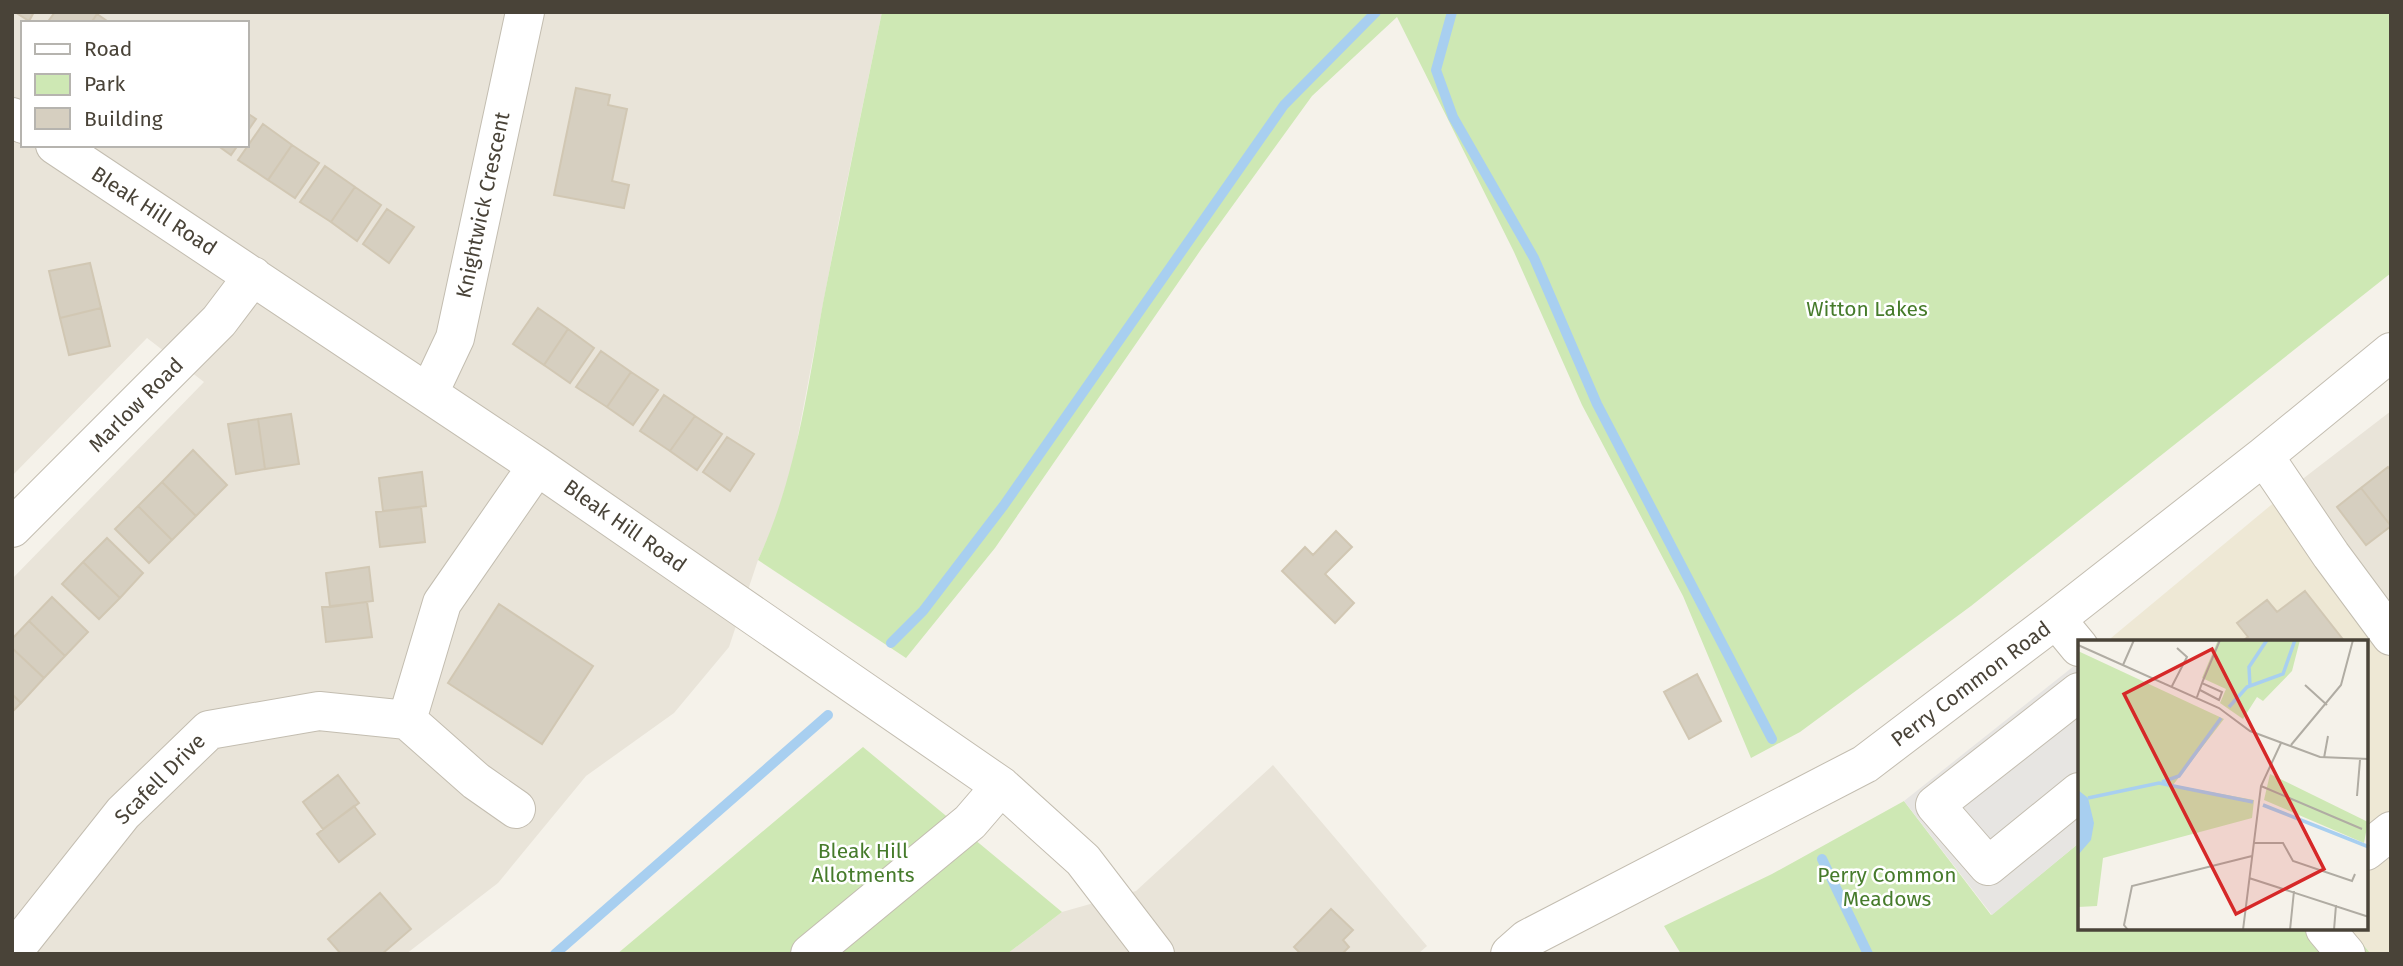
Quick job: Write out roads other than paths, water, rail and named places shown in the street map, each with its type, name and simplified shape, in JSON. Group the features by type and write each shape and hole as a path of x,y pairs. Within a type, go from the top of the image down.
{"street":[{"name":"Knightwick Crescent","path":"429,393 455,338 525,12"},
{"name":"Bleak Hill Road","path":"58,147 537,466 1001,786 1083,860 1155,954"},
{"name":"Marlow Road","path":"12,528 219,321 254,276"},
{"name":"Perry Common Road","path":"1510,954 1527,939 1865,764 2068,633 2264,456 2391,352"},
{"path":"2264,456 2331,555 2391,636"},
{"path":"516,808 476,781 407,720 442,603 537,466"},
{"path":"2078,693 1935,805 1988,866 2078,793"},
{"name":"Scafell Drive","path":"12,953 123,813 209,730 319,711 407,720"},
{"path":"810,954 970,822 1001,786"},
{"path":"2368,849 2391,831"},
{"path":"2327,931 2346,954"}],"waterway":[{"path":"891,643 923,611 1004,505 1284,105 1376,12"},
{"path":"1452,12 1436,70 1453,117 1534,258 1597,404 1772,739"},
{"path":"555,954 828,715"},
{"path":"1822,859 1868,954"}],"park label":[{"name":"Witton Lakes","path":"1867,309"},
{"name":"Bleak Hill Allotments","path":"863,863"},
{"name":"Perry Common Meadows","path":"1887,887"}]}
